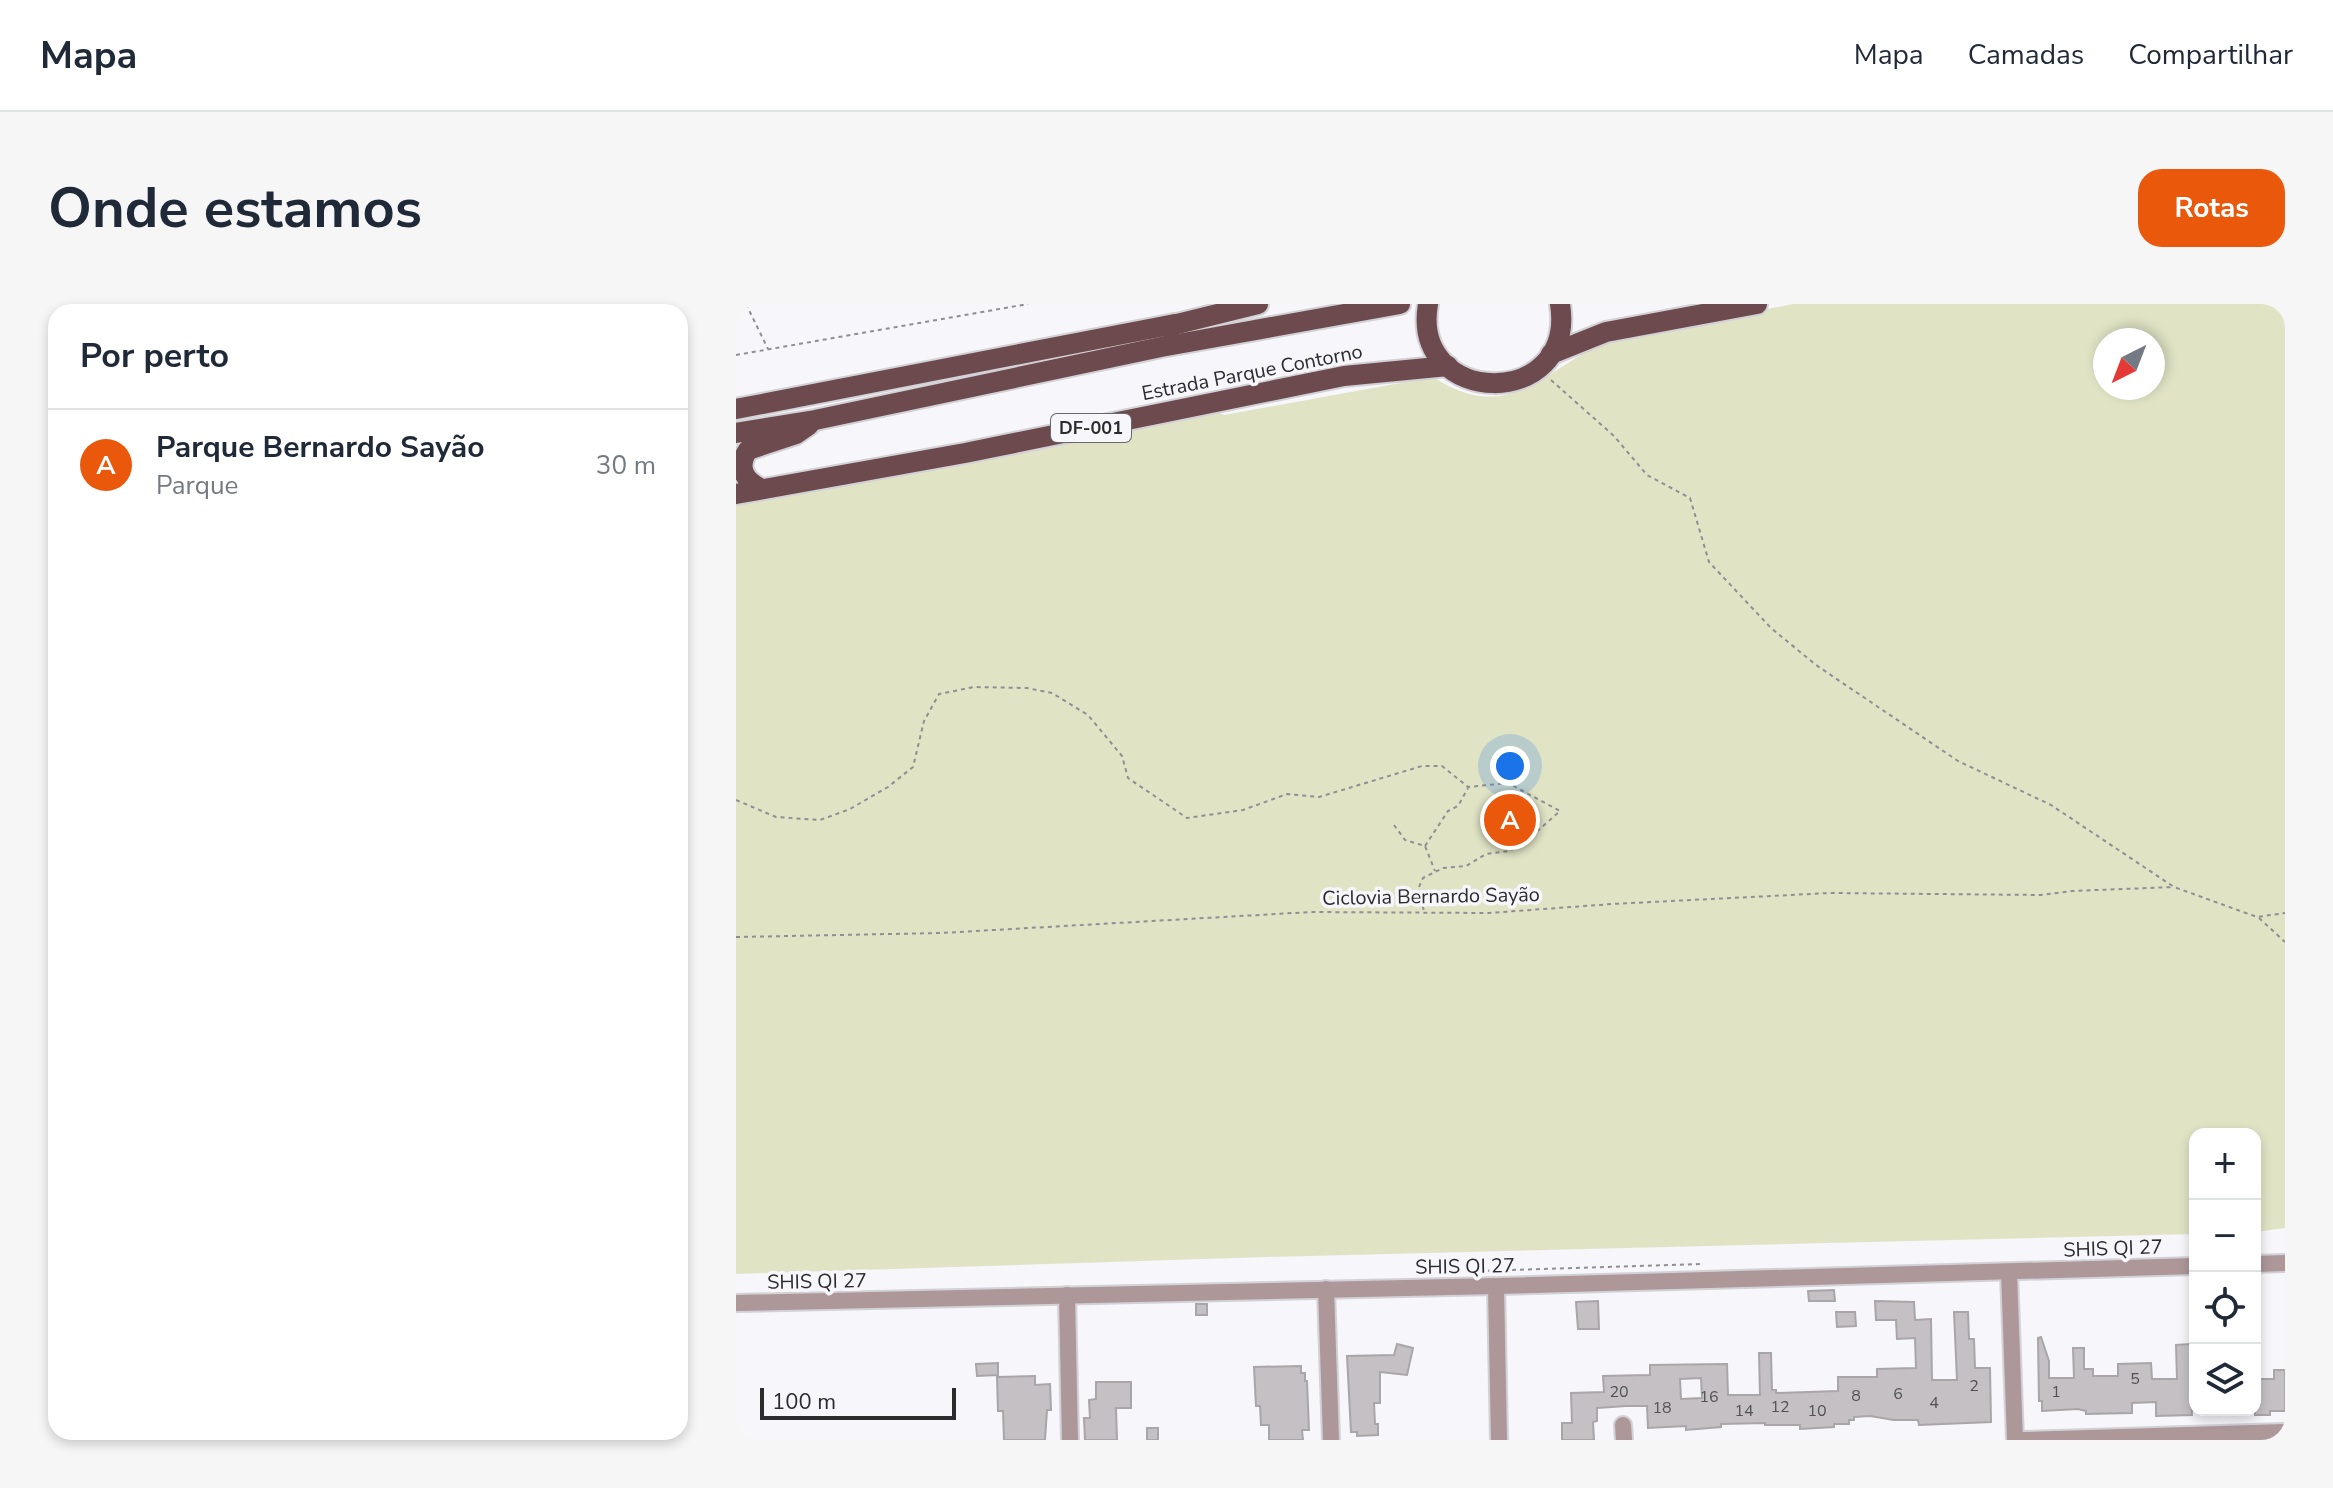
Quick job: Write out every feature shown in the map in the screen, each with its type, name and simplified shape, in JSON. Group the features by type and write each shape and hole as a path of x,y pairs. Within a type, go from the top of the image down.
{"main road":[{"path":"736,409 1175,324 1258,304"},
{"name":"Estrada Parque Contorno","path":"736,433 815,420 1161,347 1400,304"},
{"path":"1428,304 1429,335 1433,347 1448,366 1472,381 1500,385 1527,377 1544,361 1559,336 1560,304"},
{"path":"1544,361 1606,332 1757,304"},
{"path":"1065,367 1125,339 1175,324"},
{"name":"Estrada Parque Contorno","path":"736,494 965,453 1344,376 1448,366"},
{"path":"762,489 742,475 743,456 748,450 796,434 815,420"}],"street":[{"path":"2261,1264 2285,1263"},
{"name":"SHIS QI 27","path":"736,1303 2189,1266"},
{"path":"2009,1272 2015,1440"},
{"path":"1496,1286 1499,1440"},
{"path":"1326,1289 1331,1440"},
{"path":"1067,1295 1070,1440"},
{"path":"2023,1440 2285,1432"}],"path":[{"path":"746,304 768,349"},
{"path":"736,355 1028,304"},
{"path":"1544,361 1647,475 1690,498 1709,562 1771,628 1816,665 1958,761 2051,805 2174,887 2257,917 2285,942"},
{"path":"736,800 776,817 820,820 850,809 888,787 913,767 924,721 939,694 974,687 1027,688 1052,693 1088,715 1122,756 1128,778 1187,818 1243,810 1287,794 1319,797 1422,766 1442,766 1468,787 1508,783 1560,811 1524,843 1509,851 1486,854 1466,866 1443,868 1423,878 1418,889 1424,911"},
{"path":"1425,846 1448,811 1458,806 1468,787"},
{"path":"1394,825 1405,840 1425,846"},
{"path":"1425,846 1435,872"},
{"name":"Ciclovia Bernardo Sayão","path":"736,937 941,933 1311,912 1489,913 1830,893 2040,895 2174,887"},
{"path":"2257,917 2285,913"}],"green space":[{"path":"1793,304 2285,304 2285,1228 2261,1231 2261,1128 2189,1128 2189,1234 1266,1257 736,1274 736,500 1201,405 1224,415 1433,377 1461,392 1486,397 1508,394 1529,387 1592,348 1617,337"}],"building":[{"path":"1834,1290 1835,1301 1809,1301 1808,1291"},
{"path":"1598,1301 1599,1329 1578,1329 1576,1302"},
{"path":"1875,1301 1914,1302 1915,1320 1931,1319 1932,1380 1957,1380 1954,1312 1968,1312 1969,1339 1974,1339 1975,1368 1990,1368 1991,1422 1919,1425 1918,1420 1870,1416 1854,1417 1849,1424 1834,1424 1834,1427 1800,1429 1800,1425 1765,1423 1721,1424 1721,1427 1686,1430 1686,1426 1648,1428 1647,1406 1626,1406 1597,1408 1597,1421 1593,1422 1594,1440 1562,1440 1562,1423 1572,1423 1571,1393 1604,1392 1603,1376 1650,1375 1650,1365 1727,1364 1728,1395 1760,1395 1759,1353 1771,1353 1772,1390 1776,1393 1838,1391 1838,1377 1877,1377 1877,1369 1916,1368 1915,1338 1897,1339 1896,1320 1876,1320","holes":["1701,1378 1702,1398 1681,1399 1680,1379"]},
{"path":"1196,1304 1207,1304 1207,1315 1196,1315"},
{"path":"1836,1312 1855,1312 1856,1326 1837,1327"},
{"path":"2041,1337 2049,1361 2049,1378 2074,1378 2073,1348 2084,1348 2084,1369 2093,1369 2093,1376 2118,1376 2118,1364 2151,1363 2152,1379 2177,1379 2176,1345 2189,1344 2189,1415 2156,1416 2156,1402 2132,1403 2132,1413 2086,1414 2086,1411 2078,1409 2042,1411 2042,1401 2039,1401 2038,1338"},
{"path":"1397,1344 1413,1348 1407,1375 1380,1372 1380,1403 1374,1403 1378,1435 1357,1436 1357,1432 1351,1432 1347,1356 1394,1355"},
{"path":"998,1363 998,1375 977,1376 976,1364"},
{"path":"1301,1366 1301,1373 1305,1373 1307,1381 1309,1430 1302,1430 1303,1440 1269,1440 1269,1425 1261,1425 1260,1406 1256,1406 1254,1367"},
{"path":"2274,1370 2285,1370 2285,1411 2270,1411 2270,1415 2261,1415 2261,1379 2274,1379"},
{"path":"1035,1376 1035,1385 1050,1384 1051,1410 1047,1410 1045,1440 1004,1440 1003,1411 998,1411 997,1377"},
{"path":"1096,1382 1131,1382 1131,1408 1116,1408 1117,1440 1085,1440 1084,1418 1090,1418 1089,1400 1096,1399"},
{"path":"1147,1428 1158,1428 1158,1440 1147,1440"}],"place":[{"name":"Parque Bernardo Sayão","path":"1510,820"}]}
